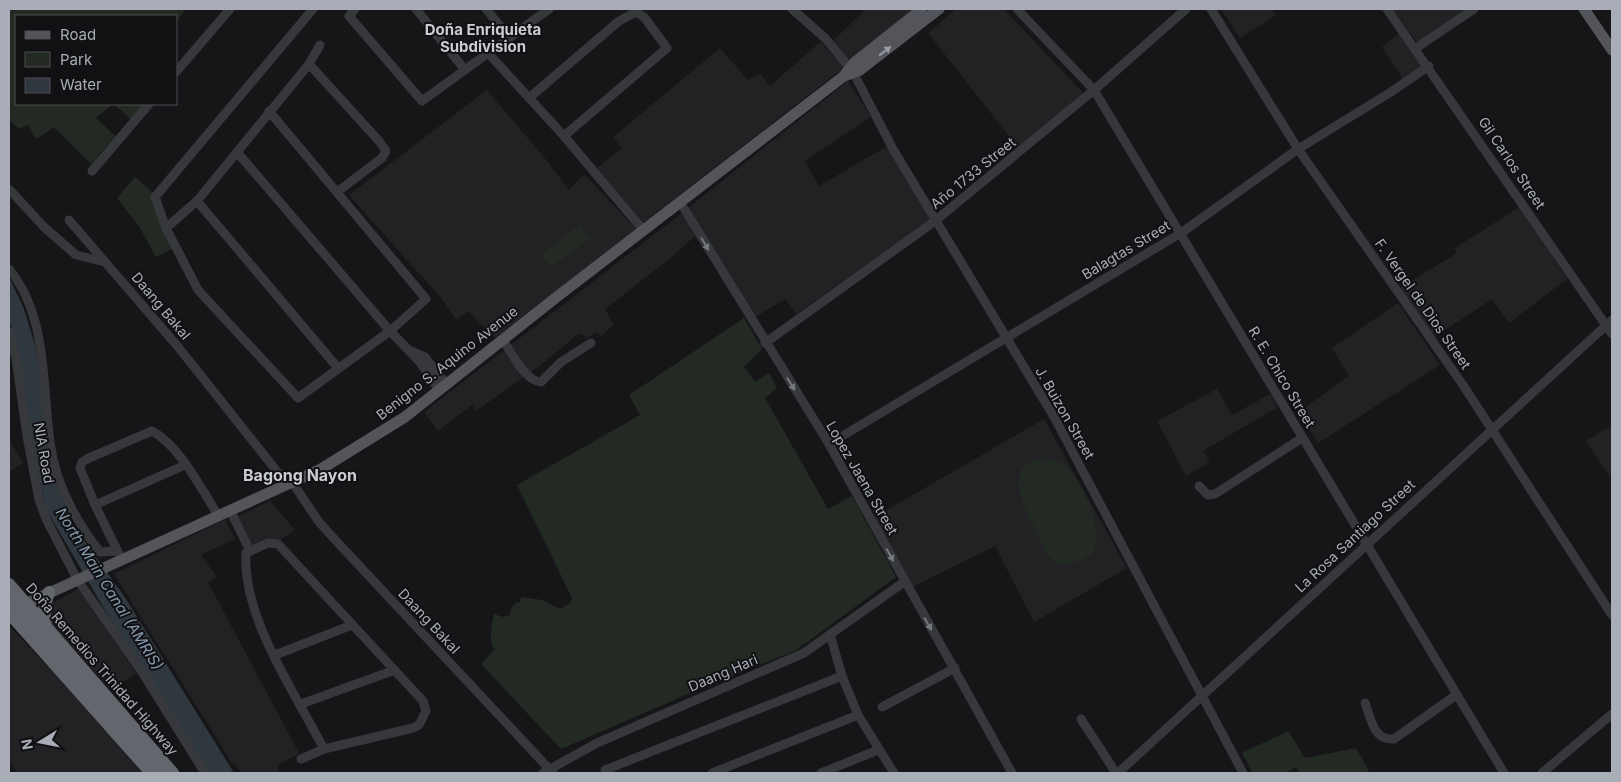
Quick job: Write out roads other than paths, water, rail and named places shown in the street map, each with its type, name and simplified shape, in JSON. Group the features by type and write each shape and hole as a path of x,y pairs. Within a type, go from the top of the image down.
{"highway":[{"name":"Doña Remedios Trinidad Highway","path":"9,584 172,773"},
{"path":"46,627 44,608 49,592"},
{"path":"9,601 163,773"},
{"path":"9,613 152,773"}],"main road":[{"name":"Benigno S. Aquino Avenue","path":"25,604 80,577 110,565 120,554 230,510 321,469 368,442 443,387 849,72 922,9"},
{"name":"Benigno S. Aquino Avenue","path":"849,72 860,70 939,9"},
{"path":"1584,9 1612,50"}],"street":[{"path":"178,70 230,9"},
{"path":"269,111 426,299 390,332 298,398 198,290 166,228 155,197 313,9"},
{"path":"355,9 349,16 422,101 549,9"},
{"path":"416,9 465,70"},
{"path":"486,9 510,38"},
{"name":"J. Buizon Street","path":"792,9 825,38 849,72 1005,339 1054,417 1243,773"},
{"name":"R. E. Chico Street","path":"1017,9 1094,90 1504,773"},
{"name":"Año 1733 Street","path":"764,343 935,221 1094,90 1186,9"},
{"name":"F. Vergel de Dios Street","path":"1211,9 1298,150 1492,429 1612,615"},
{"name":"Gil Carlos Street","path":"1388,9 1609,322 1612,334"},
{"path":"1416,48 1474,9"},
{"path":"529,98 619,21 636,12 644,17 667,48 564,136"},
{"path":"166,228 197,201 309,64 320,45"},
{"path":"488,53 564,136 644,231"},
{"path":"309,64 386,151 382,158 336,192"},
{"name":"Balagtas Street","path":"829,444 1180,233 1298,150 1428,66"},
{"path":"92,171 148,105"},
{"path":"237,152 390,332 443,387"},
{"path":"9,189 44,227 76,255 106,263"},
{"path":"197,201 338,368"},
{"name":"Lopez Jaena Street","path":"680,202 764,343 829,444 904,582 955,668 1012,773"},
{"name":"Daang Bakal","path":"68,220 179,348 329,533 548,772"},
{"path":"9,269 17,279 28,304 41,346 50,442 63,492 89,538 100,552 120,554"},
{"name":"La Rosa Santiago Street","path":"1117,773 1609,322"},
{"name":"NIA Road","path":"9,332 16,358 26,436 39,500 46,521 205,773"},
{"path":"502,340 535,382 541,382 561,362 591,343"},
{"path":"120,554 81,474 82,462 146,432 152,431 165,440 185,465 218,514"},
{"path":"1199,486 1208,496 1215,494 1302,438"},
{"path":"95,505 185,465"},
{"path":"230,510 250,551"},
{"path":"301,759 324,749 419,725 426,710 423,701 392,670 278,544 268,543 246,553 246,581 255,613 274,655 324,749"},
{"name":"Daang Hari","path":"548,772 597,743 804,654 904,582"},
{"path":"274,655 352,625"},
{"path":"830,634 842,676 858,715 894,773"},
{"path":"882,707 955,668"},
{"path":"301,704 392,670"},
{"path":"608,773 605,770 842,676"},
{"path":"1366,703 1377,733 1386,740 1394,739 1456,695"},
{"path":"1542,773 1612,714"},
{"path":"712,773 858,715"},
{"path":"1081,719 1117,773"},
{"path":"823,773 878,750"}],"water":[{"name":"North Main Canal (AMRIS)","path":"9,277 24,309 35,345 44,397 45,441 54,479 72,523 126,599 234,773 209,773 106,612 46,509 29,432 14,336 9,320"}],"district":[{"name":"Doña Enriquieta Subdivision","path":"483,38"},
{"name":"Bagong Nayon","path":"300,475"}]}
